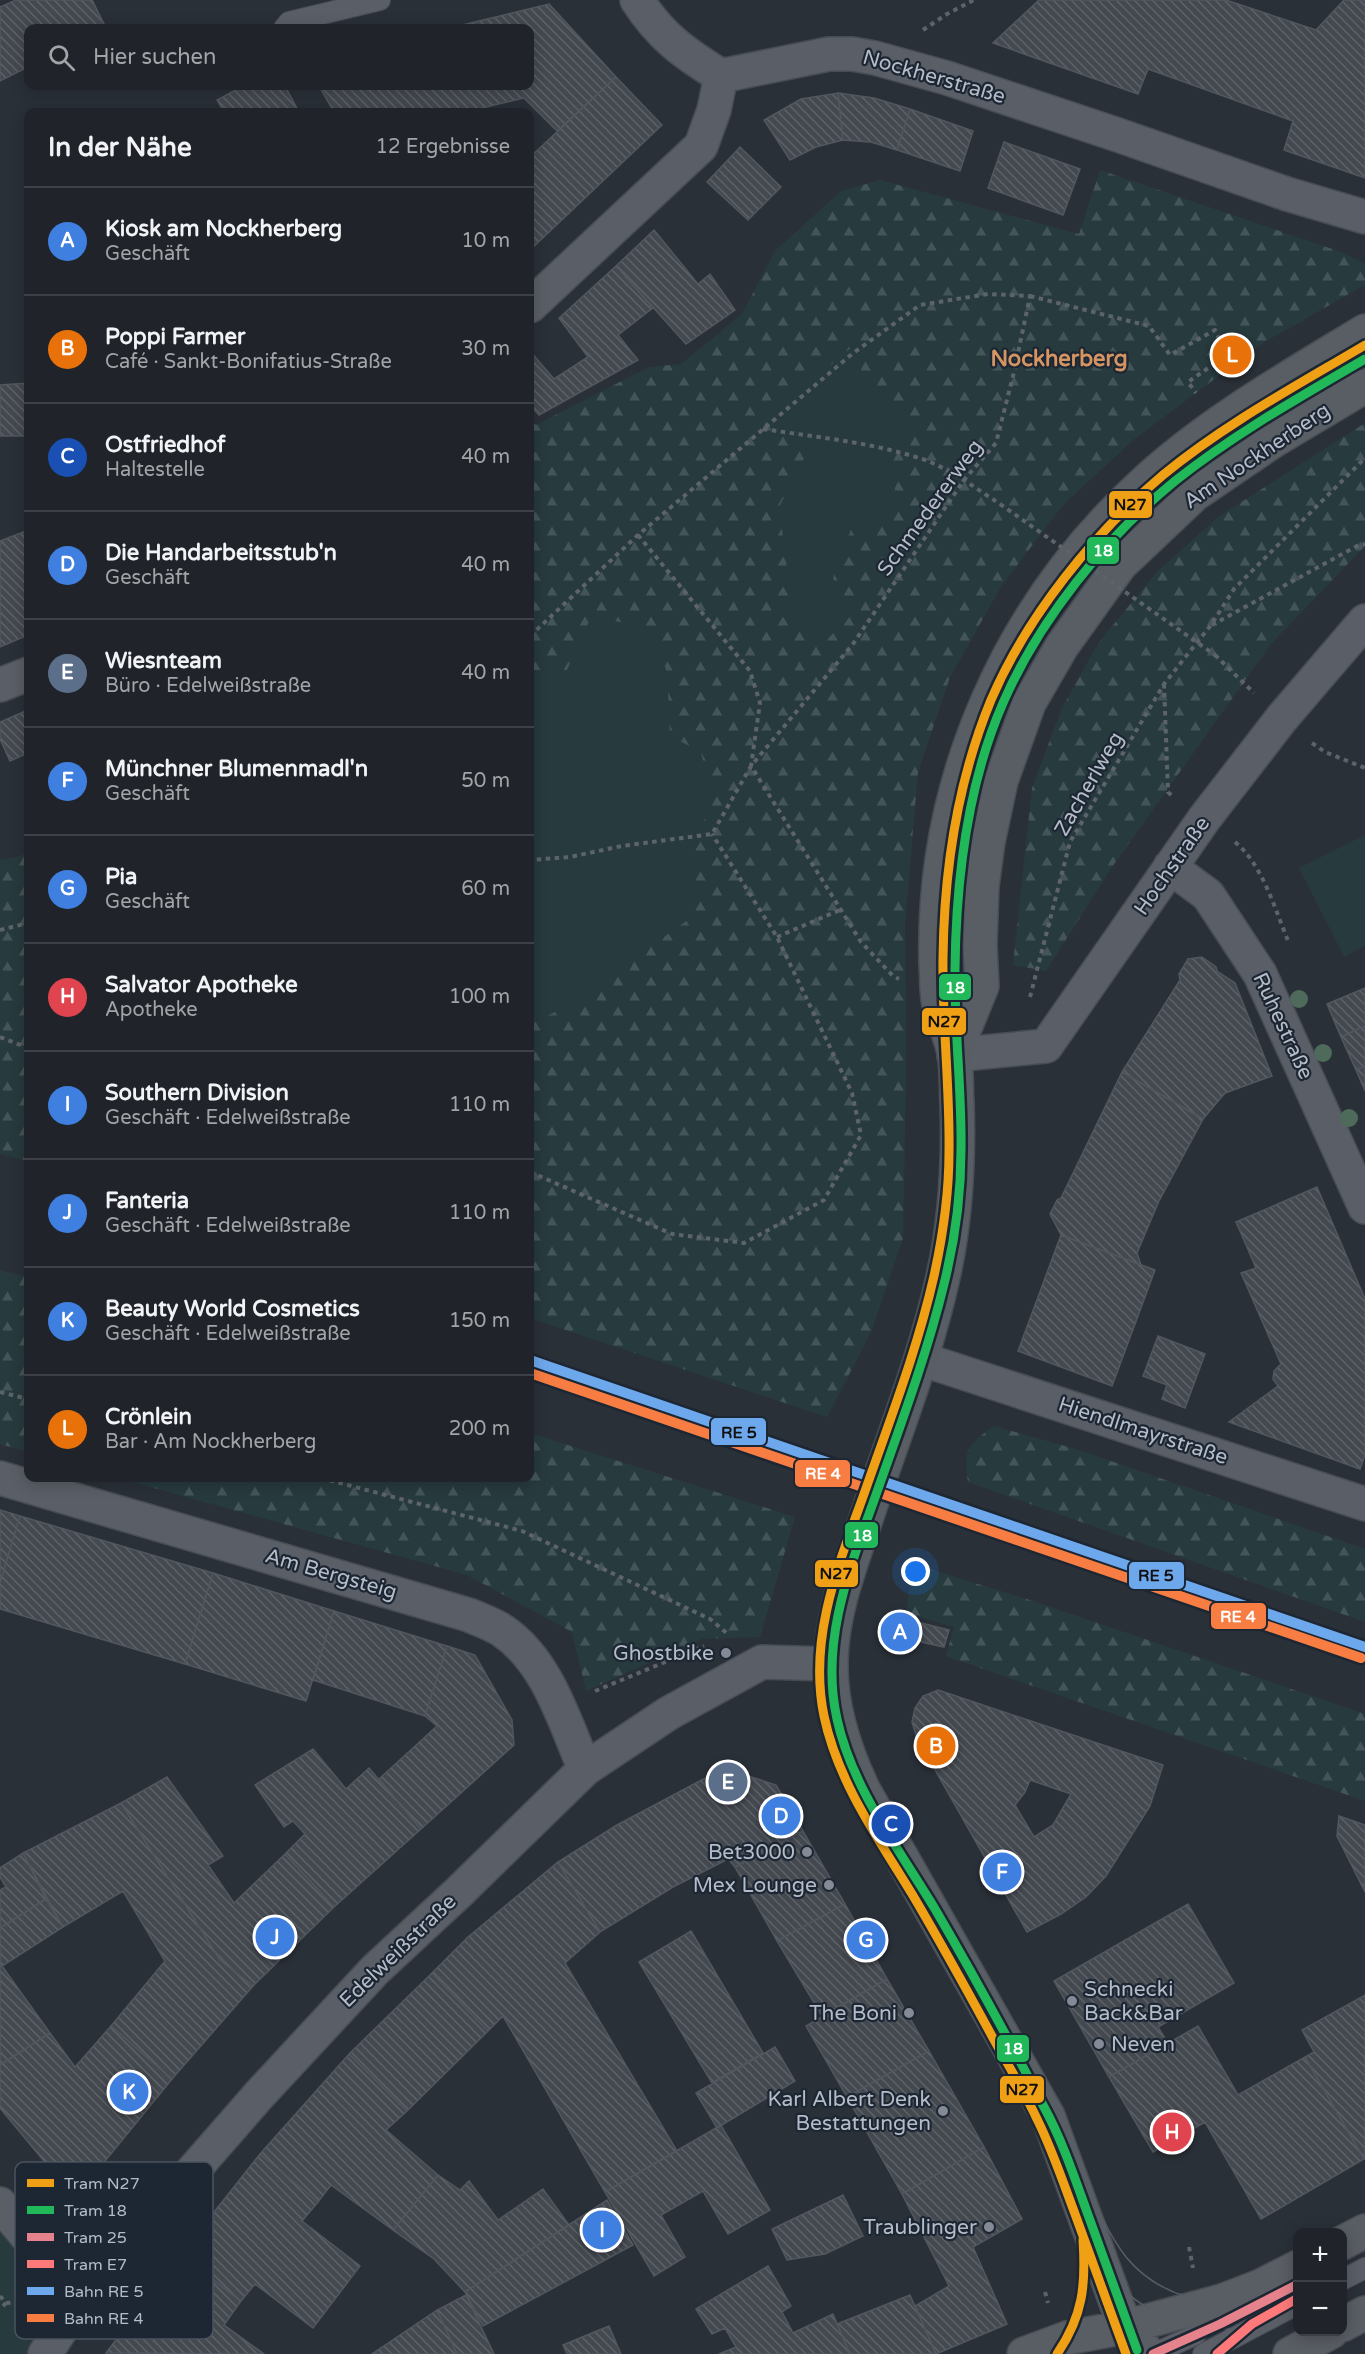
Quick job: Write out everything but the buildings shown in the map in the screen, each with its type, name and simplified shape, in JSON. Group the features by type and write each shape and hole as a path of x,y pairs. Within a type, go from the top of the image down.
{"main road":[{"name":"Am Nockherberg","path":"1125,2341 1048,2116 852,1767 837,1721 831,1664 835,1615 921,1359 934,1313 953,1226 958,1150 954,1055 938,1001 936,961 939,886 948,819 973,734 987,698 1021,632 1042,598 1090,537 1145,482 1173,458 1234,413 1365,331"},
{"name":"Am Nockherberg","path":"954,1055 982,986 980,945 982,886 1001,781 1029,703 1062,646 1120,565 1188,500 1242,461 1365,386"},
{"path":"1347,2240 1365,2231"},
{"path":"1125,2341 1261,2286 1293,2270"},
{"path":"1347,2322 1365,2313"},
{"path":"1290,2354 1322,2336"},
{"path":"1024,2354 1067,2338 1125,2341 1151,2354"}],"street":[{"path":"534,302 701,146 714,110 721,76 684,53 652,23 637,0"},
{"name":"Nockherstraße","path":"721,76 829,54 852,54 903,65 1016,101 1287,194 1365,217"},
{"name":"Hochstraße","path":"1047,1046 1204,819 1282,718 1365,621"},
{"path":"0,686 24,676"},
{"name":"Ruhestraße","path":"1170,867 1208,895 1260,974 1365,1207"},
{"path":"954,1055 1047,1046"},
{"name":"Hiendlmayrstraße","path":"921,1359 1365,1504"},
{"name":"Am Bergsteig","path":"0,1478 469,1615 503,1631 532,1658 558,1706 585,1769"},
{"path":"762,1662 831,1664"},
{"name":"Edelweißstraße","path":"200,2162 375,1970 585,1769 669,1713 762,1662"},
{"path":"0,2204 15,2222"},
{"name":"Edelweißstraße","path":"45,2354 55,2339"}],"lane":[{"path":"287,24 380,0"},
{"path":"1347,2277 1365,2268"},
{"path":"1151,2354 1196,2335 1222,2301"},
{"path":"1203,2354 1293,2307"}],"path":[{"path":"920,32 974,0"},
{"path":"534,632 638,535 763,429 852,354 920,305 988,294 1030,296 1149,326 1170,355 1215,330 1227,355 1188,382"},
{"name":"Schmedererweg","path":"712,834 751,766 853,644 964,480 996,443 1030,296"},
{"path":"763,429 856,443 921,459 964,480 1215,655 1282,718"},
{"name":"Zacherlweg","path":"1047,1046 1030,997 1070,842 1164,684 1211,625 1234,590 1365,458"},
{"path":"638,535 750,671 760,703 751,766 861,942 893,976"},
{"name":"Zacherlweg","path":"1211,625 1357,546 1365,544"},
{"path":"1164,684 1168,792 1204,819"},
{"path":"1325,753 1365,768"},
{"path":"534,860 570,857 622,846 712,834 777,937 852,1093 861,1135 824,1200 744,1243 672,1234 534,1174"},
{"path":"1246,851 1262,880"},
{"path":"777,937 842,909"},
{"path":"0,930 24,924"},
{"path":"0,1037 24,1046"},
{"path":"0,1392 24,1398"},
{"path":"336,1482 522,1532 710,1619 762,1662"},
{"path":"719,1640 730,1636"},
{"path":"558,1706 708,1644"},
{"path":"0,2296 6,2303 0,2308"}],"green space":[{"path":"1100,170 1344,253 1365,264 1365,285 1264,342 1133,440 1063,505 1002,585 950,677 918,772 905,922 906,1064 903,1238 871,1332 827,1417 534,1319 534,1022 568,1005 624,957 664,937 692,917 695,842 704,822 709,789 701,752 670,736 667,672 648,627 591,617 567,670 534,670 534,423 536,425 649,367 681,364 742,314 775,251 841,191 880,180 1079,234","holes":["853,346 861,370 870,386 904,413 904,437 893,460 895,495 888,524 851,529 833,578 849,618 822,644 792,625 779,507 809,449 775,412"]},
{"path":"921,278 1305,320 1264,342 1133,440 1063,505 1002,585 950,677 918,772 905,922 906,1064 903,1238 871,1332 827,1417 534,1319 534,610"},
{"path":"1365,423 1365,546 1271,644 1112,867 1046,971 1013,965 1032,788 1062,708 1099,642 1157,572 1218,517"},
{"path":"1365,835 1365,946 1344,957 1299,868"},
{"path":"24,854 24,1160 0,1154 0,860"},
{"path":"0,1270 24,1276 24,1451 0,1444"},
{"path":"994,1426 1079,1450 1365,1549 1365,1622 968,1482 966,1462 969,1449 978,1438"},
{"path":"534,1434 795,1517 760,1637 702,1639 586,1691 572,1632 467,1575 132,1482 534,1482"},
{"path":"923,1567 1030,1600 1365,1714 1365,1801 946,1656 954,1627 906,1613 909,1590"},
{"path":"0,2221 15,2239 15,2339 44,2339 33,2354 0,2354"}],"tram line":[{"name":"N27","path":"1126,2354 1048,2142 1032,2109 935,1934 862,1811 839,1765 830,1741 820,1687 823,1631 836,1576 919,1332 940,1245 949,1168 943,982 946,892 962,794 991,700 1023,638 1043,607 1088,550 1137,498 1211,439 1261,406 1365,345"},
{"name":"18","path":"1137,2350 1062,2145 1050,2120 963,1958 878,1817 854,1769 837,1719 832,1660 835,1631 858,1545 930,1336 951,1251 959,1201 961,1167 955,992 961,867 980,767 1003,703 1035,641 1076,582 1099,554 1149,504 1220,447 1365,359"},
{"path":"1073,2155 1103,2220 1118,2245 1126,2257 1154,2282 1187,2297 1223,2303 1260,2300 1293,2286"},
{"path":"1063,2182 1085,2238 1102,2266 1118,2285 1156,2313 1201,2328 1225,2329 1250,2326 1292,2307"},
{"name":"N27","path":"1057,2354 1066,2340 1081,2300 1084,2271 1083,2240"},
{"name":"25","path":"1153,2354 1220,2324 1293,2287"},
{"name":"E7","path":"1217,2354 1252,2324 1293,2301"}],"transit line":[{"path":"534,1361 1365,1647"},
{"path":"534,1374 1361,1658"}],"place":[{"name":"Crönlein","path":"1232,355"},
{"name":"Kiosk am Nockherberg","path":"900,1632"},
{"name":"Ghostbike","path":"726,1653"},
{"name":"Poppi Farmer","path":"936,1746"},
{"name":"Wiesnteam","path":"728,1782"},
{"name":"Die Handarbeitsstub'n","path":"781,1816"},
{"name":"Ostfriedhof","path":"891,1824"},
{"name":"Bet3000","path":"807,1852"},
{"name":"Münchner Blumenmadl'n","path":"1002,1872"},
{"name":"Mex Lounge","path":"829,1885"},
{"name":"Fanteria","path":"275,1937"},
{"name":"Pia","path":"866,1940"},
{"name":"Schnecki Back&Bar","path":"1072,2001"},
{"name":"The Boni","path":"909,2013"},
{"name":"Neven","path":"1099,2044"},
{"name":"Beauty World Cosmetics","path":"129,2092"},
{"name":"Karl Albert Denk Bestattungen","path":"943,2111"},
{"name":"Salvator Apotheke","path":"1172,2132"},
{"name":"Traublinger","path":"989,2227"},
{"name":"Southern Division","path":"602,2230"}],"district":[{"name":"Nockherberg","path":"1059,359"}]}
